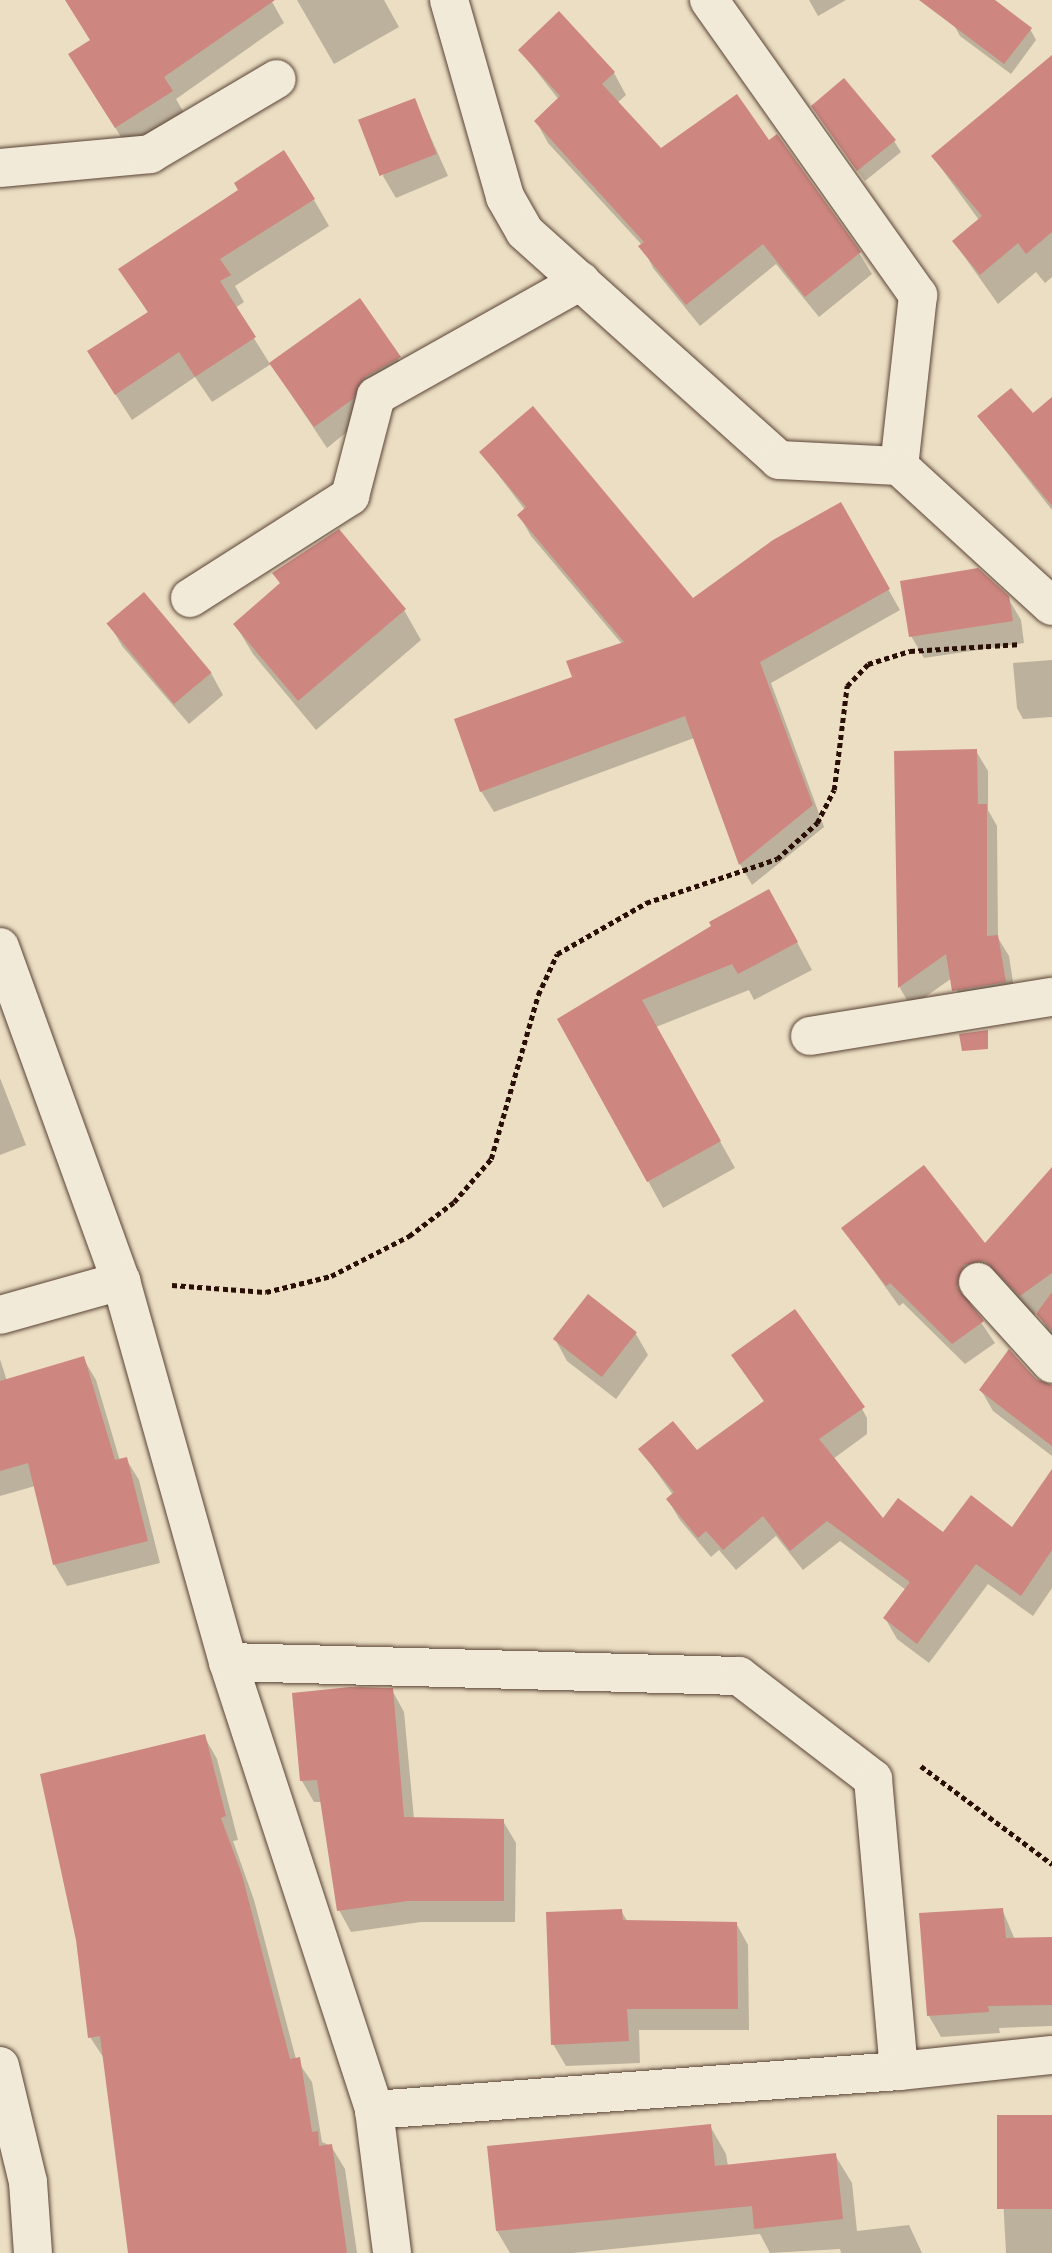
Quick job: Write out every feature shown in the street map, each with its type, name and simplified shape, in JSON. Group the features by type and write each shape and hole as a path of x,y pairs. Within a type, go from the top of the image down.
{"street":[{"path":"449,0 505,197 525,232 779,460 899,466 1052,606"},
{"path":"709,0 918,295 899,466"},
{"path":"0,168 150,154 277,79"},
{"path":"190,598 350,496 376,396 581,281"},
{"path":"0,947 121,1282 228,1662 374,2110 392,2253"},
{"path":"810,1036 1052,997"},
{"path":"0,1315 121,1282"},
{"path":"978,1282 1052,1364"},
{"path":"228,1662 739,1676 873,1779 899,2071"},
{"path":"374,2110 899,2071 1052,2055"},
{"path":"0,2066 27,2182 33,2253"}],"path":[{"path":"121,1282 266,1292 331,1276 409,1236 454,1202 491,1159 538,995 557,954 646,903 777,859 817,823 834,790 848,686 868,664 910,651 1026,644"}],"building":[{"path":"65,0 275,0 164,77 173,91 115,128 68,54 90,40"},
{"path":"919,0 995,0 1032,28 1004,64"},
{"path":"559,11 615,72 602,84 661,148 737,94 769,140 777,134 861,252 805,297 763,244 686,305 638,246 644,242 534,121 560,96 518,50"},
{"path":"1052,55 1052,232 1026,254 1018,243 980,275 952,241 982,216 931,156"},
{"path":"844,78 896,140 857,171 811,106"},
{"path":"415,98 437,154 380,176 358,120"},
{"path":"284,150 315,199 220,259 231,275 220,281 256,337 195,377 179,352 115,395 87,351 148,312 118,269 238,190 234,183"},
{"path":"360,298 401,357 365,377 353,399 314,427 269,363"},
{"path":"1011,388 1033,413 1052,397 1052,506 977,416"},
{"path":"533,406 693,598 773,540 841,502 890,589 760,662 813,805 739,865 685,716 480,792 454,719 572,677 566,661 624,642 517,515 526,507 479,452"},
{"path":"339,529 406,609 298,701 233,624 280,583 272,573"},
{"path":"978,568 1009,596 1013,621 909,637 900,581"},
{"path":"144,592 211,672 174,704 106,623"},
{"path":"977,749 978,804 987,804 987,936 998,935 1006,982 952,991 946,954 898,988 894,751"},
{"path":"769,889 798,942 738,974 732,964 642,1000 721,1141 647,1182 557,1019 711,926 709,922"},
{"path":"988,1030 988,1049 962,1051 959,1034"},
{"path":"924,1165 985,1243 1052,1167 1052,1273 1020,1296 985,1261 964,1265 957,1287 984,1321 952,1344 890,1283 886,1286 841,1228"},
{"path":"1052,1292 1052,1331 1036,1314"},
{"path":"588,1294 637,1332 602,1377 553,1339"},
{"path":"795,1309 865,1407 819,1439 883,1518 898,1498 943,1532 971,1495 1012,1527 1052,1469 1052,1550 1021,1596 976,1564 917,1644 883,1618 910,1582 827,1521 790,1551 763,1516 723,1550 706,1531 698,1538 666,1499 674,1492 638,1449 673,1421 697,1450 764,1401 731,1355"},
{"path":"1009,1349 1036,1379 1052,1385 1052,1446 979,1390"},
{"path":"84,1356 115,1460 127,1457 148,1541 53,1565 28,1463 0,1471 0,1381"},
{"path":"350,1687 393,1688 404,1817 504,1819 504,1901 408,1901 337,1911 317,1780 300,1781 292,1693"},
{"path":"205,1734 226,1816 221,1818 242,1875 290,2059 300,2057 312,2132 318,2131 319,2146 332,2144 347,2253 128,2253 100,2036 88,2038 76,1940 40,1774"},
{"path":"1003,1908 1006,1938 1052,1937 1052,2005 988,2006 989,2012 927,2016 919,1913"},
{"path":"622,1909 623,1920 737,1922 738,2009 627,2009 629,2041 551,2045 546,1912"},
{"path":"997,2115 1052,2115 1052,2209 997,2209"},
{"path":"711,2124 715,2166 836,2153 843,2219 754,2229 752,2206 496,2231 487,2146"}]}
